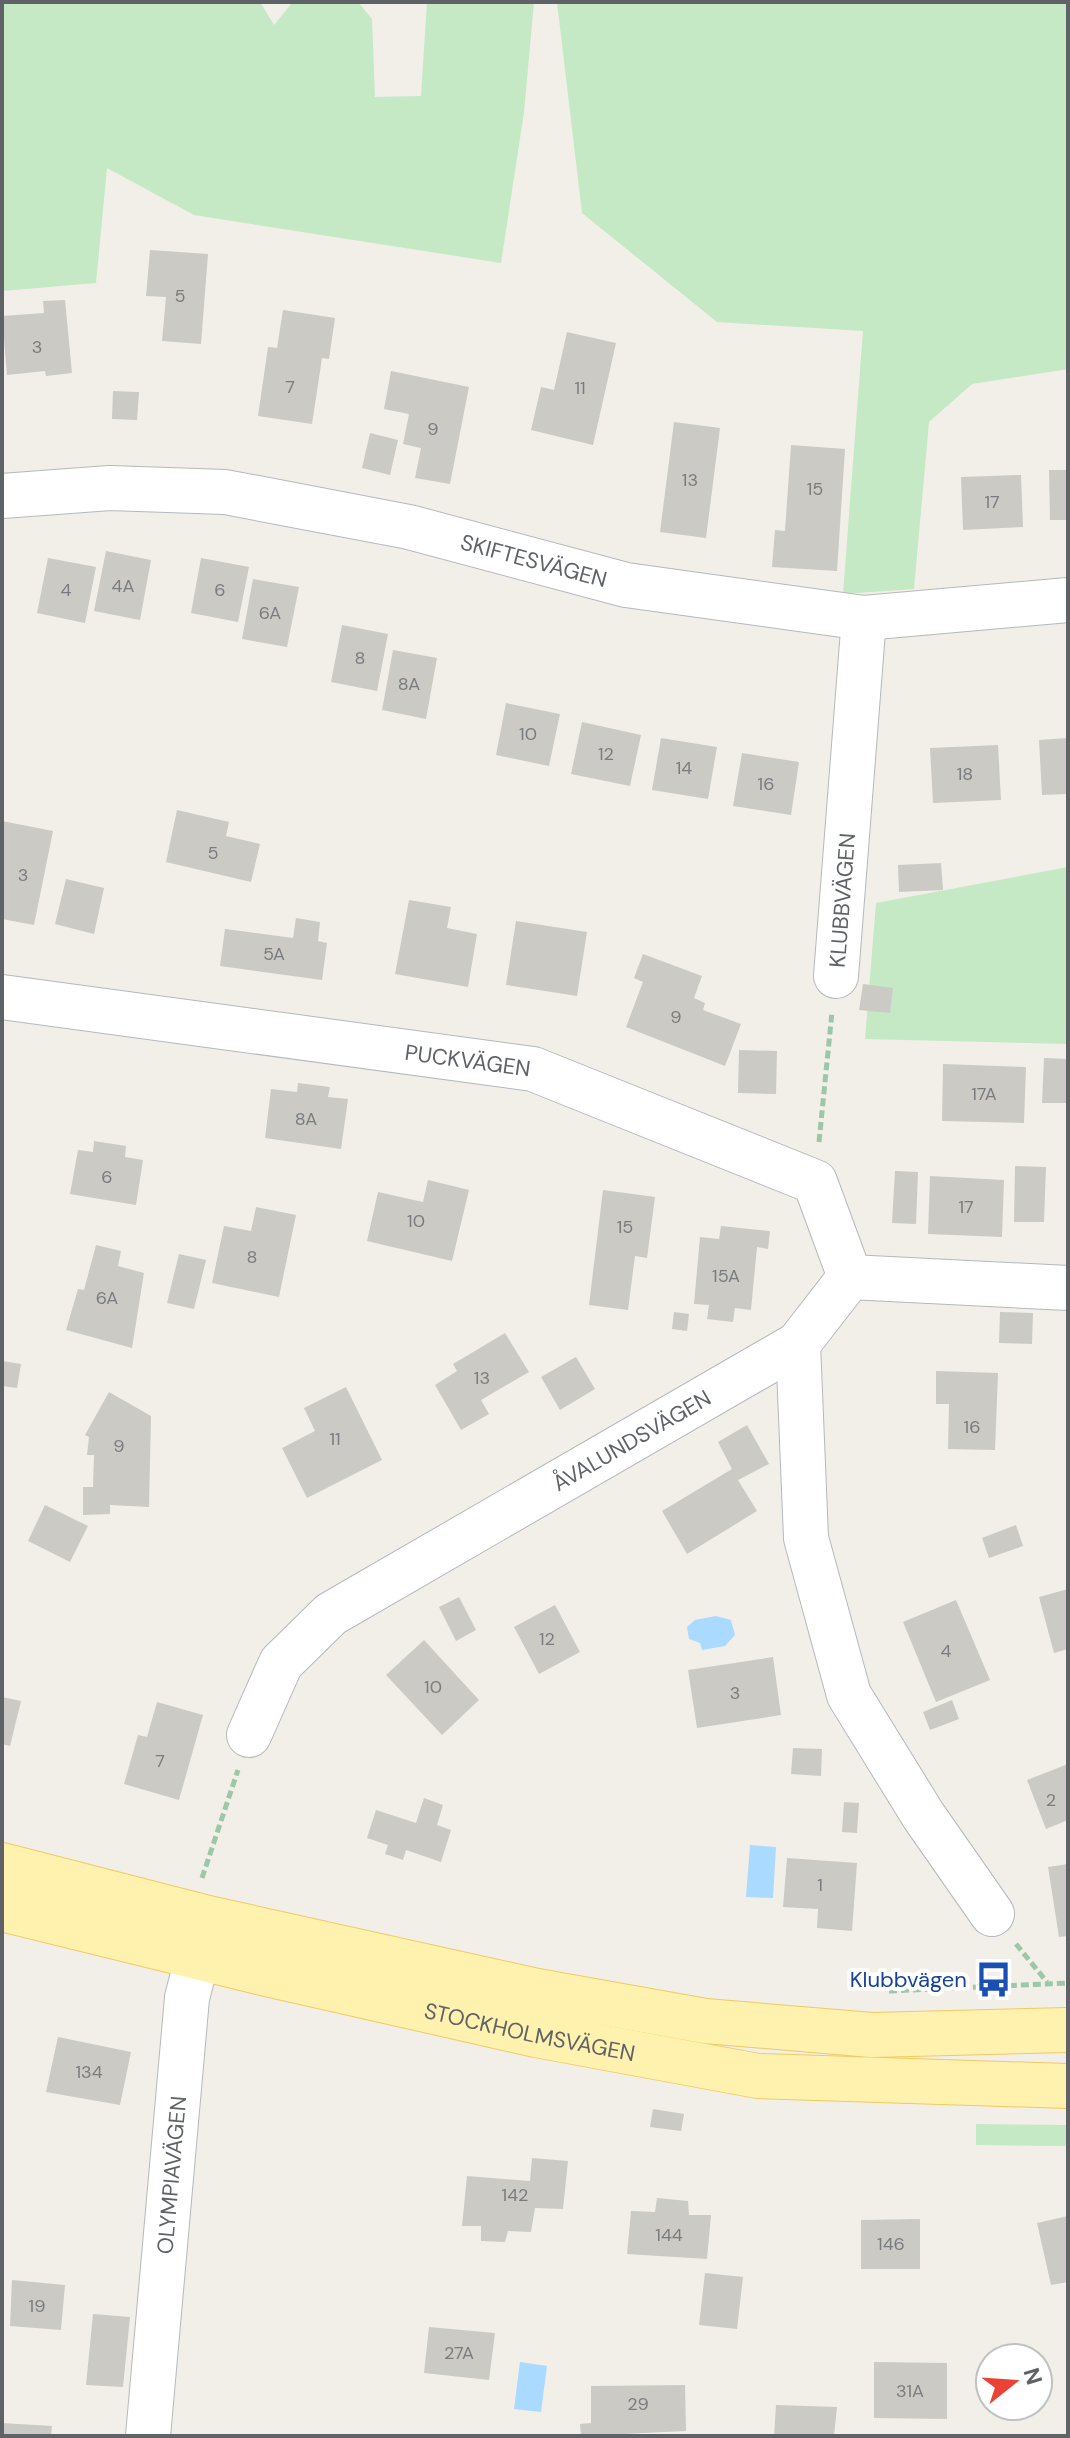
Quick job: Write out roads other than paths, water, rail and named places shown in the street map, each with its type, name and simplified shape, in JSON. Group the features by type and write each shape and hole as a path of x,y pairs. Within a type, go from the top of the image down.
{"main road":[{"name":"STOCKHOLMSVÄGEN","path":"2,1865 201,1920 536,2035 758,2076 1068,2086"},
{"name":"STOCKHOLMSVÄGEN","path":"2,1909 201,1920 537,1991 705,2021 872,2035 1068,2030"}],"street":[{"name":"SKIFTESVÄGEN","path":"2,496 110,488 225,492 409,527 626,585 864,618 1068,600"},
{"name":"KLUBBVÄGEN","path":"836,976 864,618"},
{"name":"PUCKVÄGEN","path":"2,997 533,1069 815,1182 850,1277"},
{"path":"850,1277 1068,1288"},
{"name":"ÅVALUNDSVÄGEN","path":"249,1735 281,1663 331,1614 798,1344 850,1277"},
{"path":"798,1344 806,1538 849,1695 923,1815 992,1914"},
{"name":"OLYMPIAVÄGEN","path":"148,2436 187,1998 201,1920"}],"water":[{"path":"716,1616 731,1620 735,1635 725,1646 702,1650 700,1643 689,1639 687,1627 695,1620"},
{"path":"750,1845 776,1847 773,1898 746,1897"},
{"path":"520,2362 547,2366 541,2412 514,2409"}],"place":[{"name":"Klubbvägen","path":"993,1979"}]}
